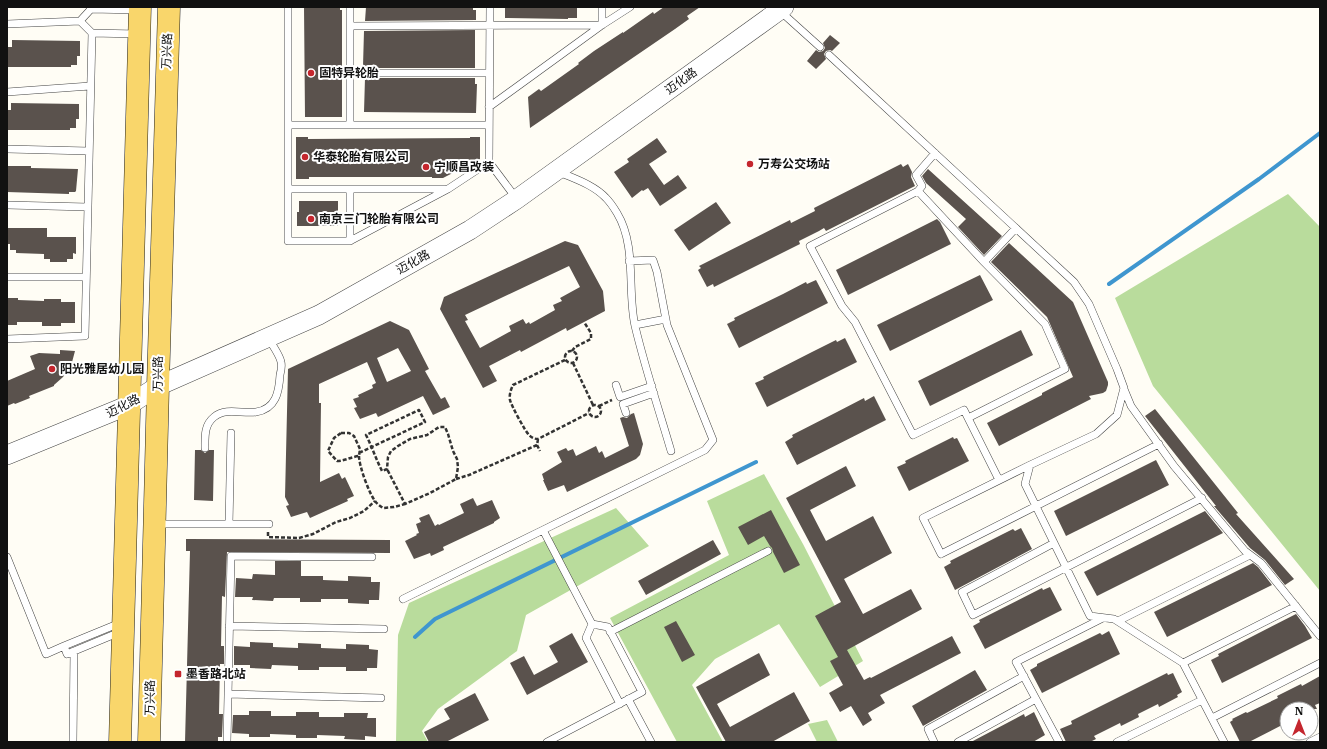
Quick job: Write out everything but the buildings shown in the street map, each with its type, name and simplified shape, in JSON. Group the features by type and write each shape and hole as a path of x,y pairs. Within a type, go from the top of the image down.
{"main road":[{"name":"万兴路","path":"149,742 168,7"},
{"path":"120,742 140,8"}],"street":[{"name":"迈化路","path":"7,455 129,406 158,386 319,315 470,230 517,200 782,9"}],"lane":[{"path":"288,7 288,241 350,241 448,189 489,162"},
{"path":"350,7 350,125"},
{"path":"490,7 489,162 517,200"},
{"path":"602,7 602,25"},
{"path":"489,107 602,25 630,7"},
{"path":"80,21 91,8 140,8"},
{"path":"782,9 820,47"},
{"path":"7,24 80,21 92,33 139,34"},
{"path":"350,26 602,25"},
{"path":"7,339 85,336 92,33"},
{"path":"829,55 1074,282 1085,298 1118,369 1131,406 1174,466 1245,551 1261,563 1320,636"},
{"path":"350,73 489,73"},
{"path":"7,92 90,86"},
{"path":"288,125 489,125"},
{"path":"7,149 89,151"},
{"path":"935,154 916,175 922,186 918,191 810,246 842,306 855,322 913,435 964,410 999,480"},
{"path":"557,171 587,184 606,198 618,214 625,234 635,325 671,451"},
{"path":"288,189 448,189"},
{"path":"350,189 350,241"},
{"path":"918,191 984,262 1045,324 1065,369 968,418"},
{"path":"7,205 88,207"},
{"path":"984,262 1016,228"},
{"path":"403,599 705,450 713,440 666,319 657,272 653,260 629,262"},
{"path":"7,277 86,277"},
{"path":"635,325 666,319"},
{"path":"205,448 205,433 210,421 214,417 225,412 258,412 270,406 277,397 280,386 281,362 268,338"},
{"path":"616,385 626,413"},
{"path":"1124,388 1117,415 1096,434 923,518 942,554 1159,444"},
{"path":"622,400 653,390"},
{"path":"229,524 230,433"},
{"path":"1030,465 1025,484 1090,616 1114,619 1118,621 1183,663 1224,742"},
{"path":"1054,543 962,592 973,615 1202,498"},
{"path":"155,524 269,524"},
{"path":"543,530 592,624"},
{"path":"610,632 768,551"},
{"path":"1118,621 1250,555"},
{"path":"227,742 230,556 372,557"},
{"path":"7,557 46,654 64,646 124,626"},
{"path":"1183,663 1296,606"},
{"path":"1059,742 1016,662 1103,618"},
{"path":"547,742 642,692 608,627 592,624"},
{"path":"592,624 586,638 620,704"},
{"path":"64,646 68,654 124,626"},
{"path":"229,626 384,629"},
{"path":"72,742 74,651"},
{"path":"1212,718 1320,663"},
{"path":"934,742 928,729 1024,676"},
{"path":"228,694 382,698"},
{"path":"628,699 651,742"},
{"path":"958,742 1036,699"},
{"path":"1117,742 1202,700"},
{"path":"1310,742 1320,737"}],"path":[{"path":"565,360 566,353 591,339 591,333 584,322"},
{"path":"572,351 578,358 574,363"},
{"path":"565,360 570,364 574,363"},
{"path":"565,360 513,384 510,392 510,400 523,427 530,436 538,439 589,413 589,410 593,405"},
{"path":"574,363 593,405"},
{"path":"589,413 594,417 600,415 601,408 593,405"},
{"path":"359,452 372,447 425,422 419,410 366,435 372,447 382,471 387,469"},
{"path":"405,504 387,469 388,457 391,451 410,439 427,435 439,428 445,428 457,459 458,466 456,479"},
{"path":"359,456 337,461 328,451 334,438 341,433 349,433 354,436 360,449 359,463 362,473 375,501 383,508 405,504 456,479 469,475 537,445"},
{"path":"538,439 537,445 540,451"},
{"path":"269,524 268,537 299,538 313,534 336,522 350,518 364,511 375,501"}],"green space":[{"path":"1288,194 1320,227 1320,591 1153,386 1115,298"},
{"path":"764,474 803,544 863,661 820,687 779,624 715,659 692,685 723,742 677,742 610,618 729,555 707,501"},
{"path":"616,508 649,546 526,615 517,651 438,709 422,731 428,742 396,742 398,635 409,603"},
{"path":"827,720 838,742 817,742 808,724"}],"waterway":[{"path":"1109,284 1259,179 1320,133"},
{"path":"415,637 435,619 756,462"}],"place":[{"name":"固特异轮胎","path":"311,73"},
{"name":"华泰轮胎有限公司","path":"305,157"},
{"name":"万寿公交场站","path":"750,164"},
{"name":"宁顺昌改装","path":"426,167"},
{"name":"南京三门轮胎有限公司","path":"311,219"},
{"name":"阳光雅居幼儿园","path":"52,369"},
{"name":"墨香路北站","path":"178,674"}]}
